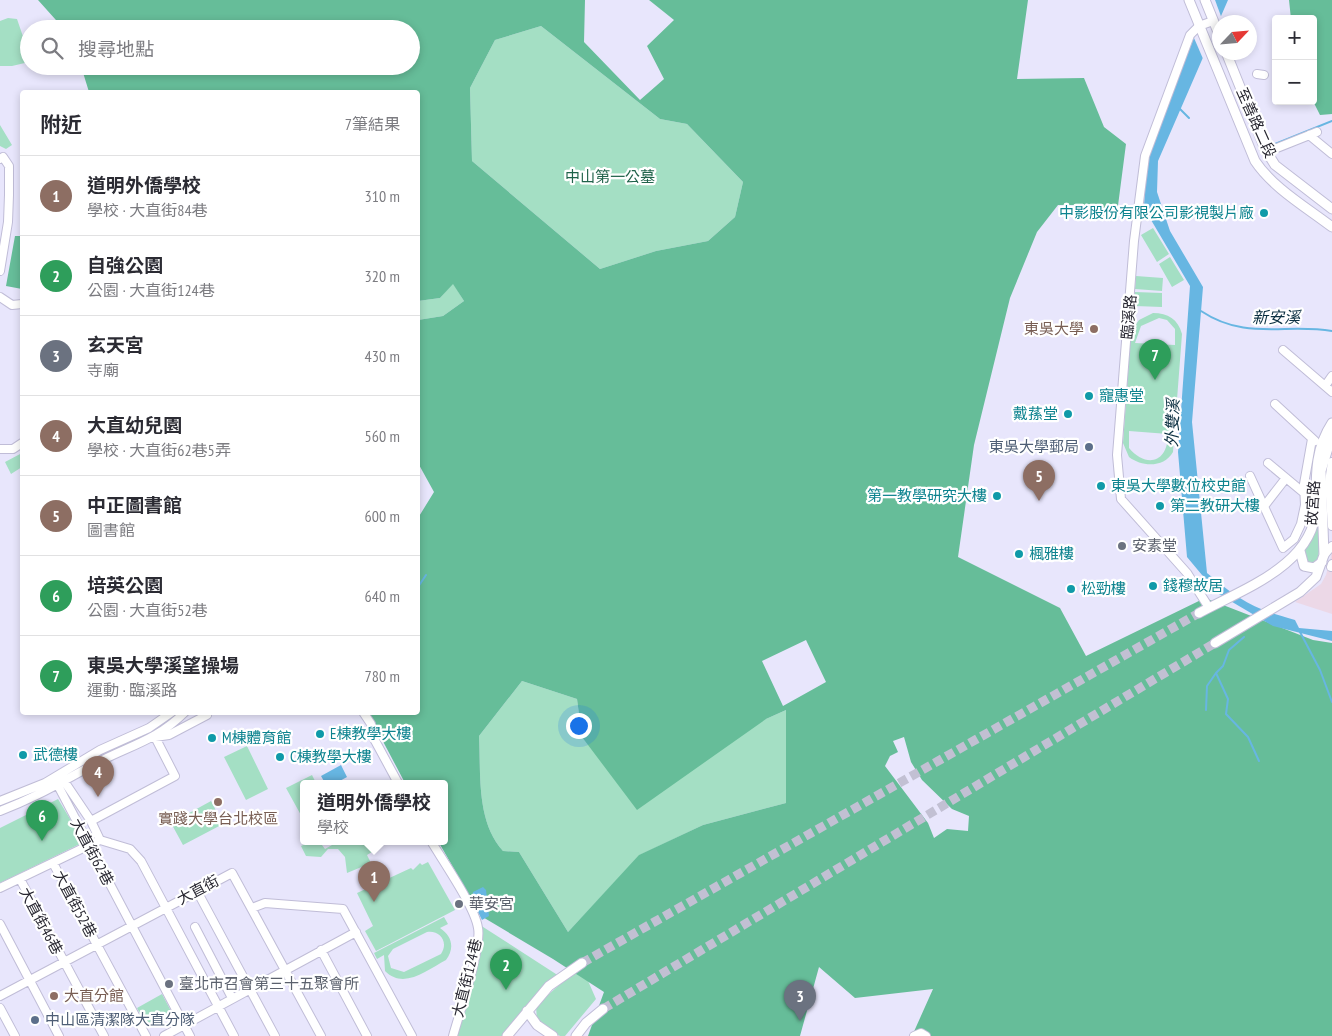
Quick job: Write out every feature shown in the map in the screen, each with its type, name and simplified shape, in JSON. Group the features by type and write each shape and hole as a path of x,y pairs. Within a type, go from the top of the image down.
{"main road":[{"name":"至善路二段","path":"1189,0 1251,154 1262,171 1332,227"},
{"path":"1205,1 1212,18"},
{"name":"至善路二段","path":"1229,60 1267,152 1275,165 1332,209"},
{"name":"故宮路","path":"1199,613 1275,571 1300,551 1311,532 1315,519 1316,469 1328,455 1332,423"},
{"name":"故宮路","path":"1215,643 1311,584 1327,553 1321,471 1328,455 1332,436"},
{"path":"1300,551 1304,566 1314,568 1327,553"},
{"path":"508,1036 549,986 582,963"},
{"path":"576,1036 586,1023 603,1009"},
{"path":"527,1011 537,1025 553,1036"}],"street":[{"path":"1199,26 1212,21"},
{"name":"臨溪路","path":"1199,26 1190,35 1145,156 1134,241 1117,455 1121,499 1187,573 1206,603"},
{"path":"1267,152 1317,132"},
{"path":"1309,136 1332,154"},
{"path":"0,271 9,204 9,166 2,158"},
{"path":"0,297 12,305 20,304"},
{"path":"1283,350 1332,392"},
{"path":"1325,386 1332,376"},
{"path":"1275,404 1328,455 1332,526"},
{"path":"1250,476 1265,505 1283,548 1294,539 1301,524 1305,505 1304,492 1312,439"},
{"path":"0,449 13,449 20,444"},
{"path":"1268,463 1304,492"},
{"path":"1265,505 1286,478"},
{"path":"0,801 57,776 100,750 149,728 168,715"},
{"path":"155,738 182,715"},
{"path":"0,811 61,784 92,765 155,738 169,735 207,715"},
{"path":"366,715 371,724 372,735 396,780"},
{"path":"90,821 175,776 155,738"},
{"path":"57,776 61,784 90,821 100,840"},
{"name":"大直街62巷","path":"61,784 88,845 190,1036"},
{"path":"0,888 100,840 130,849 140,862 166,908 234,1036"},
{"name":"大直街124巷","path":"433,845 465,899 478,928 478,942 453,1036"},
{"name":"大直街52巷","path":"53,863 146,1036"},
{"name":"大直街","path":"1,994 232,872 321,1036"},
{"name":"大直街46巷","path":"20,879 104,1036"},
{"path":"197,891 274,1036"},
{"path":"252,908 265,903 343,909 412,1036"},
{"path":"0,924 60,1036"},
{"path":"195,927 232,998"},
{"path":"164,1036 356,932"},
{"path":"321,950 367,1036"},
{"path":"0,1008 15,1036"},
{"path":"914,1036 921,1033 926,1036"}],"shaded area":[{"path":"1332,552 1332,614 1295,602 1321,584 1326,575"}],"green space":[{"path":"38,0 585,0 584,42 640,100 664,79 647,46 674,20 649,0 1028,0 1017,79 1084,78 1104,127 1126,144 1116,221 1076,205 1058,205 1037,232 1010,298 974,445 958,557 1060,608 1086,656 1205,598 1313,640 1332,643 1332,1036 912,1036 933,989 855,998 819,967 800,1036 588,1036 604,992 481,916 440,845 448,845 448,780 403,780 369,715 420,715 420,515 434,492 420,467 420,320 443,316 464,301 453,284 440,298 420,301 420,90 88,90 84,75 420,75 420,20 56,20","holes":["541,26 660,119 687,124 743,182 735,217 708,241 656,251 600,269 472,161 470,88 495,40","806,640 826,682 783,706 762,661","522,681 577,699 582,737 637,810 766,719 786,710 786,803 703,825 639,855 568,932 519,852 503,851 494,839 484,811 480,781 479,736","904,737 911,762 922,780 952,809 969,816 968,831 947,829 934,838 928,823 885,766 890,756 898,752 893,741"]},
{"path":"1289,0 1332,0 1332,114 1320,115 1315,105 1317,105 1317,15 1291,15"},
{"path":"8,18 17,19 20,28 20,64 0,66 0,21"},
{"name":"中山第一公墓","path":"541,26 660,119 687,124 743,182 735,217 708,241 656,251 600,269 472,161 470,88 495,40"},
{"path":"0,125 12,145 6,149 0,146"},
{"path":"1153,228 1169,254 1157,262 1141,235"},
{"path":"15,236 20,236 20,289 6,286"},
{"path":"1170,257 1184,280 1172,287 1159,264"},
{"path":"1136,276 1163,278 1162,291 1135,289"},
{"path":"453,283 464,301 443,316 420,320 420,301 440,298"},
{"path":"1135,292 1162,293 1162,307 1135,306"},
{"path":"1153,313 1163,314 1172,318 1178,324 1182,334 1173,452 1164,461 1153,464 1140,463 1129,457 1123,443 1131,331 1139,320","holes":["1159,318 1167,320 1175,329 1175,345 1135,343 1141,326","1129,431 1168,434 1164,451 1155,459 1143,459 1129,448"]},
{"path":"20,454 20,468 11,474 5,462"},
{"path":"1320,513 1318,558 1316,564 1309,566 1303,553 1315,533"},
{"path":"522,681 577,699 582,737 766,719 786,710 786,803 703,825 640,855 568,932 519,852 503,851 494,839 484,811 480,781 479,736"},
{"path":"247,746 268,789 246,800 224,757"},
{"path":"312,775 314,780 302,780"},
{"path":"300,781 300,813 286,788"},
{"path":"58,799 84,842 0,883 0,828"},
{"path":"211,801 223,824 183,845 171,823"},
{"path":"322,845 325,849 332,845 379,845 380,847 367,855 371,863 347,873 345,857 338,849 328,849 321,857 306,856 301,846"},
{"path":"428,862 455,910 376,951 365,931 373,926 357,893 411,868 413,870 420,863 422,865"},
{"path":"444,917 448,924 440,928 450,938 451,951 449,956 446,960 416,976 400,979 392,976 385,971 384,955 377,959 374,953","holes":["427,932 439,935 444,941 441,954 404,972 391,968 388,956 393,949"]},
{"path":"480,925 559,976 529,1003 502,1036 457,1036 480,942"},
{"path":"581,965 596,999 565,1036 560,1036 537,1021 536,1006"},
{"path":"162,994 171,1011 146,1025 137,1008"}],"water":[{"name":"外雙溪","path":"1209,0 1228,0 1221,15 1212,15 1212,37 1158,161 1157,192 1170,231 1203,287 1192,422 1207,573 1238,597 1268,612 1295,620 1299,628 1332,631 1332,641 1273,626 1217,593 1187,557 1178,452 1190,286 1144,208 1146,158"},
{"path":"341,765 347,777 342,780 323,780 321,776"},
{"path":"483,887 486,890 489,916 482,920 472,900 473,892"}],"pier":[{"path":"1206,0 1215,0 1221,15 1212,15 1212,42 1204,61 1194,38"}],"waterway":[{"path":"1179,108 1189,118"},
{"path":"1275,144 1332,121"},
{"name":"新安溪","path":"1201,311 1234,326 1332,331"},
{"path":"420,584 426,575"},
{"path":"1300,632 1320,670 1332,702"},
{"path":"1244,637 1229,650 1223,666 1216,673 1228,699 1226,714 1248,737 1259,761"},
{"path":"1206,710 1207,686 1216,673"}],"tunnel":[{"path":"582,963 1199,613"},
{"path":"603,1009 1215,643"}],"place":[{"name":"中影股份有限公司影視製片廠","path":"1264,213"},
{"name":"東吳大學","path":"1094,329"},
{"name":"東吳大學溪望操場","path":"1155,380"},
{"name":"寵惠堂","path":"1089,396"},
{"name":"戴蓀堂","path":"1068,414"},
{"name":"東吳大學郵局","path":"1089,447"},
{"name":"東吳大學數位校史館","path":"1101,486"},
{"name":"第一教學研究大樓","path":"997,496"},
{"name":"中正圖書館","path":"1039,501"},
{"name":"第二教研大樓","path":"1160,506"},
{"name":"安素堂","path":"1122,546"},
{"name":"楓雅樓","path":"1019,554"},
{"name":"錢穆故居","path":"1153,586"},
{"name":"松勁樓","path":"1071,589"},
{"name":"E棟教學大樓","path":"320,734"},
{"name":"M棟體育館","path":"212,738"},
{"name":"武德樓","path":"23,755"},
{"name":"C棟教學大樓","path":"280,757"},
{"name":"大直幼兒園","path":"98,797"},
{"name":"實踐大學台北校區","path":"218,802"},
{"name":"培英公園","path":"42,841"},
{"name":"道明外僑學校","path":"374,902"},
{"name":"華安宮","path":"459,904"},
{"name":"臺北市召會第三十五聚會所","path":"169,984"},
{"name":"自強公園","path":"506,990"},
{"name":"大直分館","path":"54,996"},
{"name":"中山區清潔隊大直分隊","path":"35,1020"},
{"name":"玄天宮","path":"800,1021"}]}
